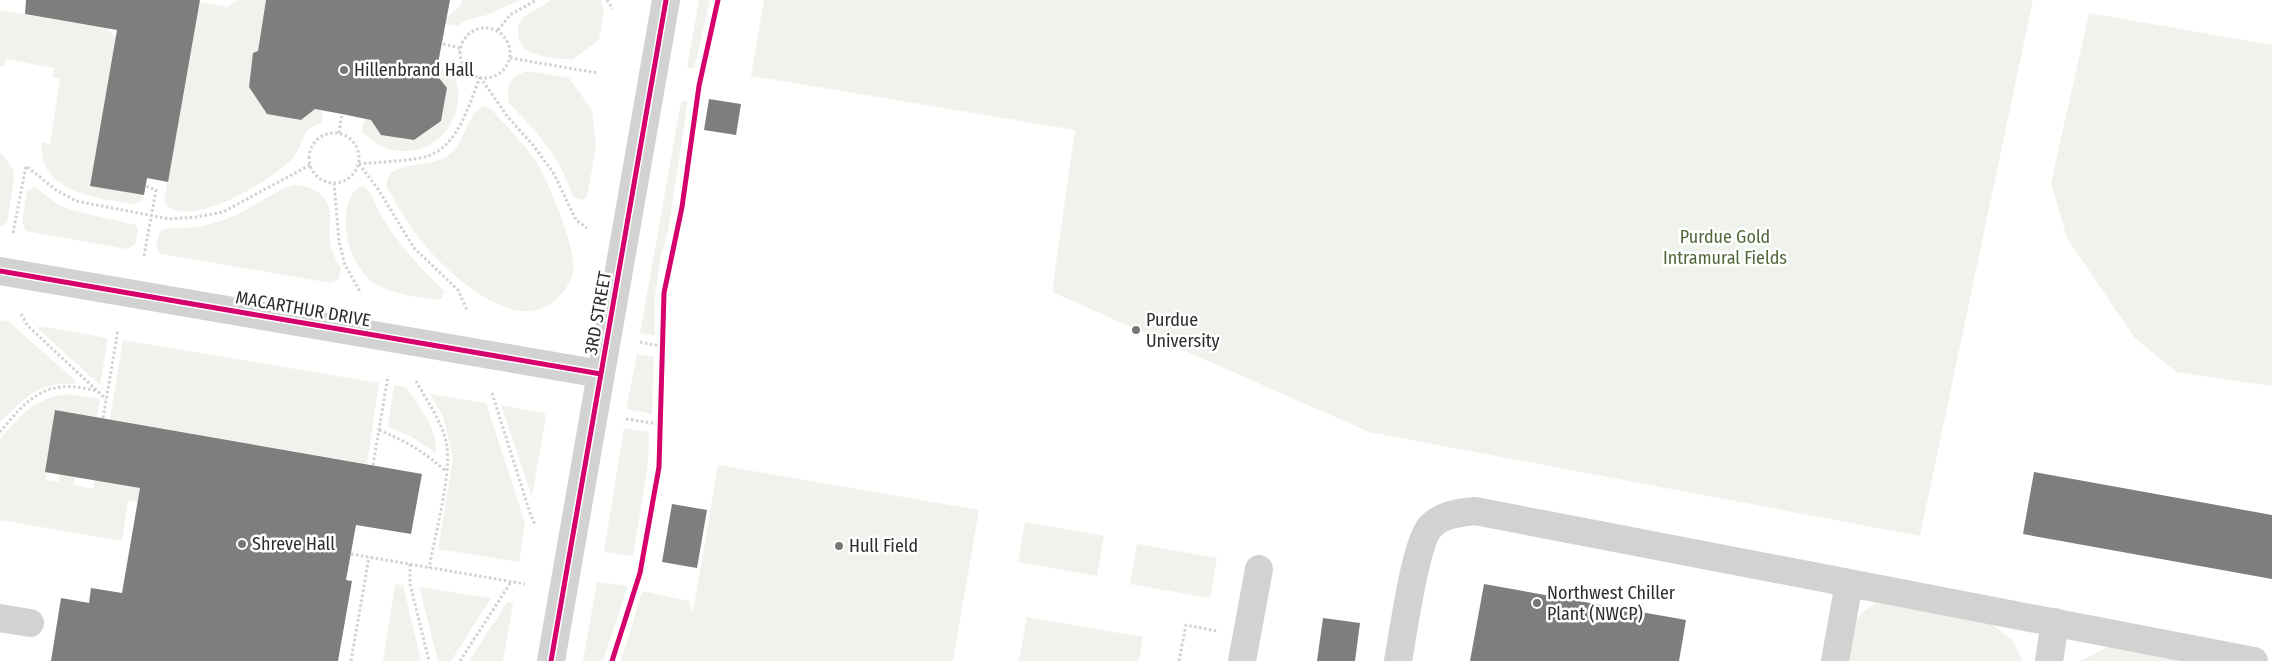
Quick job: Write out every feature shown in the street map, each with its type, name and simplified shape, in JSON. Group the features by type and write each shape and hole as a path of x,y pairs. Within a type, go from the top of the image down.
{"street":[{"name":"3RD STREET","path":"551,661 666,0"},
{"name":"MACARTHUR DRIVE","path":"0,271 601,374"},
{"path":"1398,661 1419,551 1430,528 1449,514 1476,511 2254,661"},
{"path":"1242,661 1259,569"},
{"path":"1835,661 1849,583"},
{"path":"0,618 30,624"},
{"path":"2048,661 2056,622"}],"path":[{"path":"498,30 510,15 536,0"},
{"path":"607,0 613,9"},
{"path":"484,27 498,30 508,42 510,58 507,65 495,76 480,77 472,75 462,63 460,48 466,36 478,28 484,27"},
{"path":"442,44 460,48"},
{"path":"510,58 598,73"},
{"path":"359,164 428,156 449,142 462,120 480,77"},
{"path":"480,77 507,116 533,145 554,174 576,220 586,228"},
{"path":"339,133 342,114"},
{"path":"332,132 339,133 347,136 358,148 359,164 356,172 350,178 334,183 320,178 310,165 310,151 318,138 332,132"},
{"path":"359,164 378,189 414,248 458,290 467,310"},
{"path":"13,234 26,166 56,190 76,202 169,219 197,218 222,212 310,165"},
{"path":"334,183 336,219 341,249 345,265 361,293"},
{"path":"144,256 156,190 146,186"},
{"path":"21,314 28,326 106,399"},
{"path":"103,418 118,330"},
{"path":"663,356 664,338"},
{"path":"640,342 664,346"},
{"path":"374,465 388,376"},
{"path":"416,380 440,426 447,446 446,471 429,568"},
{"path":"0,432 19,409 38,394 62,386 97,390"},
{"path":"492,393 535,525"},
{"path":"659,433 660,415"},
{"path":"626,418 659,424"},
{"path":"379,430 406,440 446,471"},
{"path":"351,554 525,584"},
{"path":"351,661 368,557"},
{"path":"410,564 410,584 429,661"},
{"path":"460,661 511,582"},
{"path":"1179,661 1186,625 1221,631"}],"green space":[{"path":"237,0 266,0 258,51 249,87 267,114 301,120 315,109 323,111 321,123 307,131 293,158 268,178 250,189 210,207 191,211 175,210 164,202 200,2 228,7"},
{"path":"462,0 520,0 487,15 466,20 458,26 446,24 447,17 461,6"},
{"path":"551,0 601,0 604,12 599,40 572,60 539,55 524,48 520,42 518,29 521,20"},
{"path":"699,0 710,0 694,69 687,68"},
{"name":"Purdue Gold Intramural Fields","path":"764,0 2033,0 1920,536 1369,432 1052,292 1075,130 751,76"},
{"path":"0,10 108,29 116,39 90,185 144,195 141,201 135,204 88,195 73,190 59,182 49,172 43,159 42,142 50,144 60,79 53,77 54,68 6,59 4,67 0,66"},
{"path":"2089,13 2272,45 2272,386 2176,372 2134,337 2067,238 2051,183"},
{"path":"438,66 451,68 457,83 458,98 456,113 450,126 440,137 428,146 414,150 398,151 382,147 361,131 365,118 371,119 381,135 414,140 441,121 447,88 437,75"},
{"path":"528,71 569,78 592,110 596,146 587,197 582,200 573,197 555,157 539,135 509,103 508,91 513,78"},
{"path":"688,100 668,232 661,255 655,296 655,336 640,333 681,102"},
{"path":"485,106 492,110 516,136 538,165 549,187 567,235 571,250 573,272 566,288 559,297 545,307 529,311 512,309 495,303 461,281 422,242 387,188 388,179 392,173 399,169 446,157 458,144 474,114"},
{"path":"0,152 13,169 14,180 7,222 0,227"},
{"path":"292,185 311,188 325,199 328,205 331,244 341,269 338,280 331,283 161,254 157,249 160,231 200,226 224,220"},
{"path":"363,186 370,193 396,238 417,264 444,292 442,298 438,300 403,294 387,289 371,281 360,268 349,246 346,218 352,194"},
{"path":"35,187 57,204 71,210 136,225 138,230 135,245 126,249 26,231 22,223 27,191"},
{"path":"0,320 8,321 76,381 74,384 51,385 32,393 0,422"},
{"path":"39,326 108,338 100,385 38,329"},
{"path":"123,340 379,383 367,464 110,419"},
{"path":"637,354 654,357 652,414 626,409"},
{"path":"394,385 406,387 422,410 434,435 436,453 410,436 388,427"},
{"path":"67,394 100,399 97,417 55,410 45,472 47,472 46,480 58,482 59,474 75,477 74,485 93,489 95,480 140,488 138,502 128,501 122,541 0,520 0,439 14,422 29,409 46,399"},
{"path":"430,394 486,403 525,523 519,562 438,549 453,458 443,416"},
{"path":"501,405 544,413 546,416 532,497"},
{"path":"624,428 649,432 648,464 633,556 604,552"},
{"name":"Hull Field","path":"718,465 979,510 953,661 621,661 642,591 689,601 693,612"},
{"path":"1025,522 1104,536 1097,576 1018,562"},
{"path":"1137,544 1217,558 1210,598 1130,584"},
{"path":"597,582 628,586 603,661 583,661"},
{"path":"395,584 403,585 421,661 383,661"},
{"path":"419,587 491,598 451,661 438,661"},
{"path":"1883,599 1987,621 2013,640 2022,661 1848,661 1855,624 1864,611"},
{"path":"508,601 513,604 503,661 469,661"},
{"path":"1027,617 1143,637 1139,661 1019,661"},
{"path":"2114,644 2186,661 2080,661"}],"building":[{"path":"26,0 200,0 168,182 147,178 144,195 90,186 117,30 25,14"},
{"name":"Hillenbrand Hall","path":"266,0 450,0 436,74 447,88 441,121 414,140 381,135 371,120 315,109 301,120 267,114 249,87 253,53 258,51"},
{"path":"709,99 741,104 736,135 704,130"},
{"name":"Shreve Hall","path":"55,410 422,474 411,534 356,525 346,580 352,581 338,661 51,661 61,598 89,603 91,588 122,593 140,488 45,472"},
{"path":"2034,472 2272,515 2272,579 2023,534"},
{"path":"672,504 707,510 697,568 662,562"},
{"name":"Northwest Chiller Plant (NWCP)","path":"1484,584 1686,620 1679,661 1470,661"},
{"path":"1323,618 1360,623 1355,661 1317,661"}],"cycle path":[{"path":"551,661 666,0"},
{"path":"612,661 640,573 659,467 664,293 682,207 699,86 718,0"},
{"path":"0,271 601,374"}],"place":[{"name":"Hillenbrand Hall","path":"344,70"},
{"name":"Purdue University","path":"1136,330"},
{"name":"Shreve Hall","path":"242,544"},
{"name":"Hull Field","path":"839,546"},
{"name":"Northwest Chiller Plant (NWCP)","path":"1537,603"}]}
